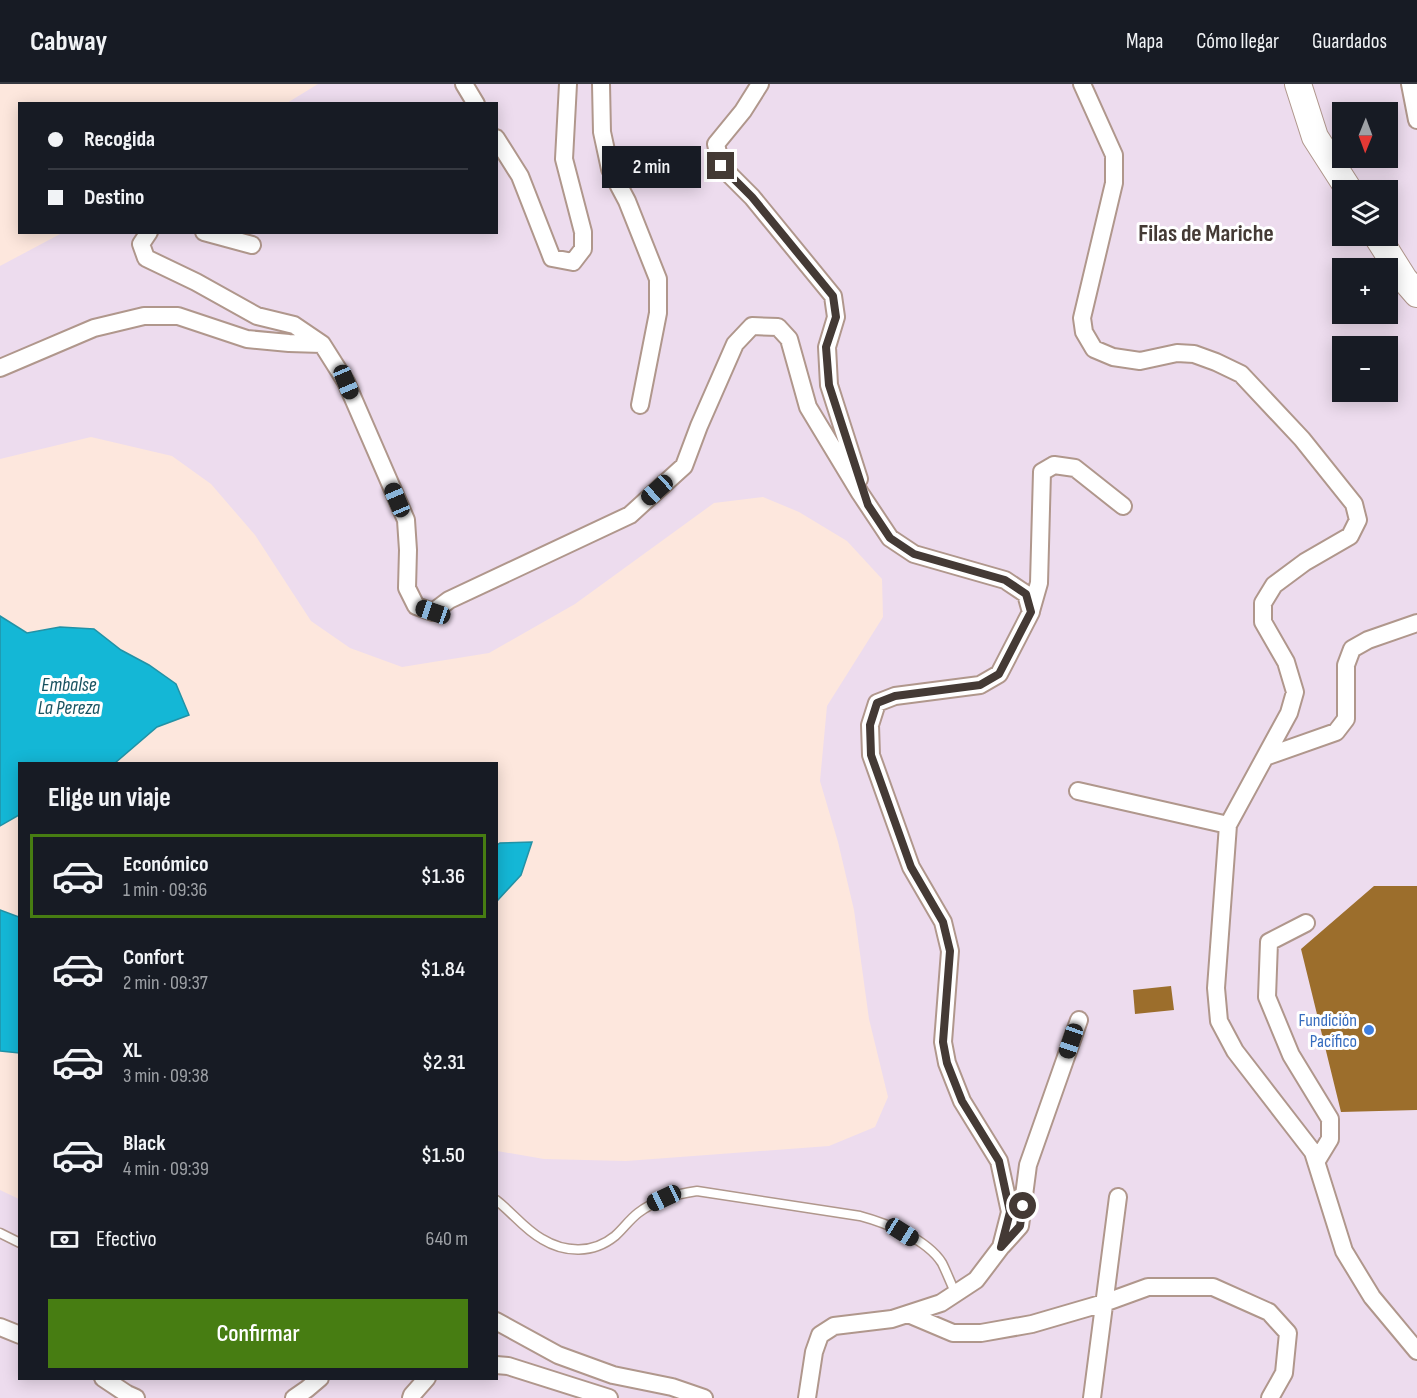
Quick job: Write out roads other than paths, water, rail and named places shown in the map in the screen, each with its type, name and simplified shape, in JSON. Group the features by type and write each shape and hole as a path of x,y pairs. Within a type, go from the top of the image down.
{"main road":[{"path":"1298,84 1315,137 1343,180"},
{"path":"1383,246 1404,279 1417,294"}],"street":[{"path":"464,84 475,102"},
{"path":"498,141 520,176 552,258 573,262 583,249 583,232 564,159 568,84"},
{"path":"601,84 602,132 610,169 627,201 658,279 658,313 640,405"},
{"path":"760,84 743,111 716,144 721,166 752,197 833,296 836,317 826,347 829,385 868,505"},
{"path":"1082,84 1114,155 1114,183 1082,318 1084,332 1094,349 1113,357 1140,361 1177,353 1194,354 1241,374 1302,439 1354,504 1358,520 1350,536 1305,562 1274,585 1263,603 1263,622 1286,662 1295,692 1289,713 1228,825 1216,988 1219,1021 1235,1051 1313,1152 1344,1251 1372,1296 1417,1351"},
{"path":"1410,84 1417,120"},
{"path":"148,234 141,244 146,258 196,282 257,316 294,325 322,344 346,382 406,520 407,588 416,606 433,612 449,600 630,515 684,466 735,344 752,326 778,327 789,339 808,407 890,538 914,554 1005,580 1026,594 1031,612"},
{"path":"211,234 252,245"},
{"path":"0,368 94,328 144,316 178,316 247,339 322,344"},
{"path":"1001,1247 1010,1212 999,1161 962,1101 947,1063 943,1042 950,951 948,941 943,922 911,867 871,755 870,725 877,703 895,696 980,685 999,674 1031,612 1039,583 1042,472 1054,465 1076,468 1123,507"},
{"path":"1265,757 1336,732 1346,719 1347,666 1352,649 1368,640 1417,623"},
{"path":"1078,791 1228,825"},
{"path":"1306,923 1269,942 1267,997 1291,1055 1330,1119 1330,1139 1316,1162"},
{"path":"807,1398 814,1352 820,1335 834,1326 892,1319 941,1303 976,1280 1020,1226 1028,1165 1079,1020"},
{"path":"1092,1398 1118,1197"},
{"path":"908,1314 953,1334 981,1333 1032,1324 1104,1303 1148,1287 1214,1287 1269,1312 1288,1333 1284,1373 1270,1398"},
{"path":"498,1323 558,1355 613,1375 672,1388 704,1398"},
{"path":"0,1327 18,1334"},
{"path":"498,1365 508,1366 609,1398"},
{"path":"106,1380 136,1398"},
{"path":"294,1398 318,1380"},
{"path":"411,1398 425,1380"}],"lane":[{"path":"498,1202 531,1233 568,1250 588,1249 605,1243 650,1204 686,1192 697,1191 860,1216 889,1225 929,1250 941,1262 956,1294"},
{"path":"0,1233 18,1242"}],"water":[{"name":"Embalse La Pereza","path":"0,616 27,633 60,627 94,629 121,650 149,665 176,684 189,715 157,727 116,762 18,762 18,816 0,826"},
{"path":"532,842 521,875 498,900 498,844"},
{"path":"0,910 18,917 18,1053 0,1051"}],"place":[{"name":"Fundición Pacífico","path":"1369,1030"}],"district":[{"name":"Filas de Mariche","path":"1206,233"}]}
